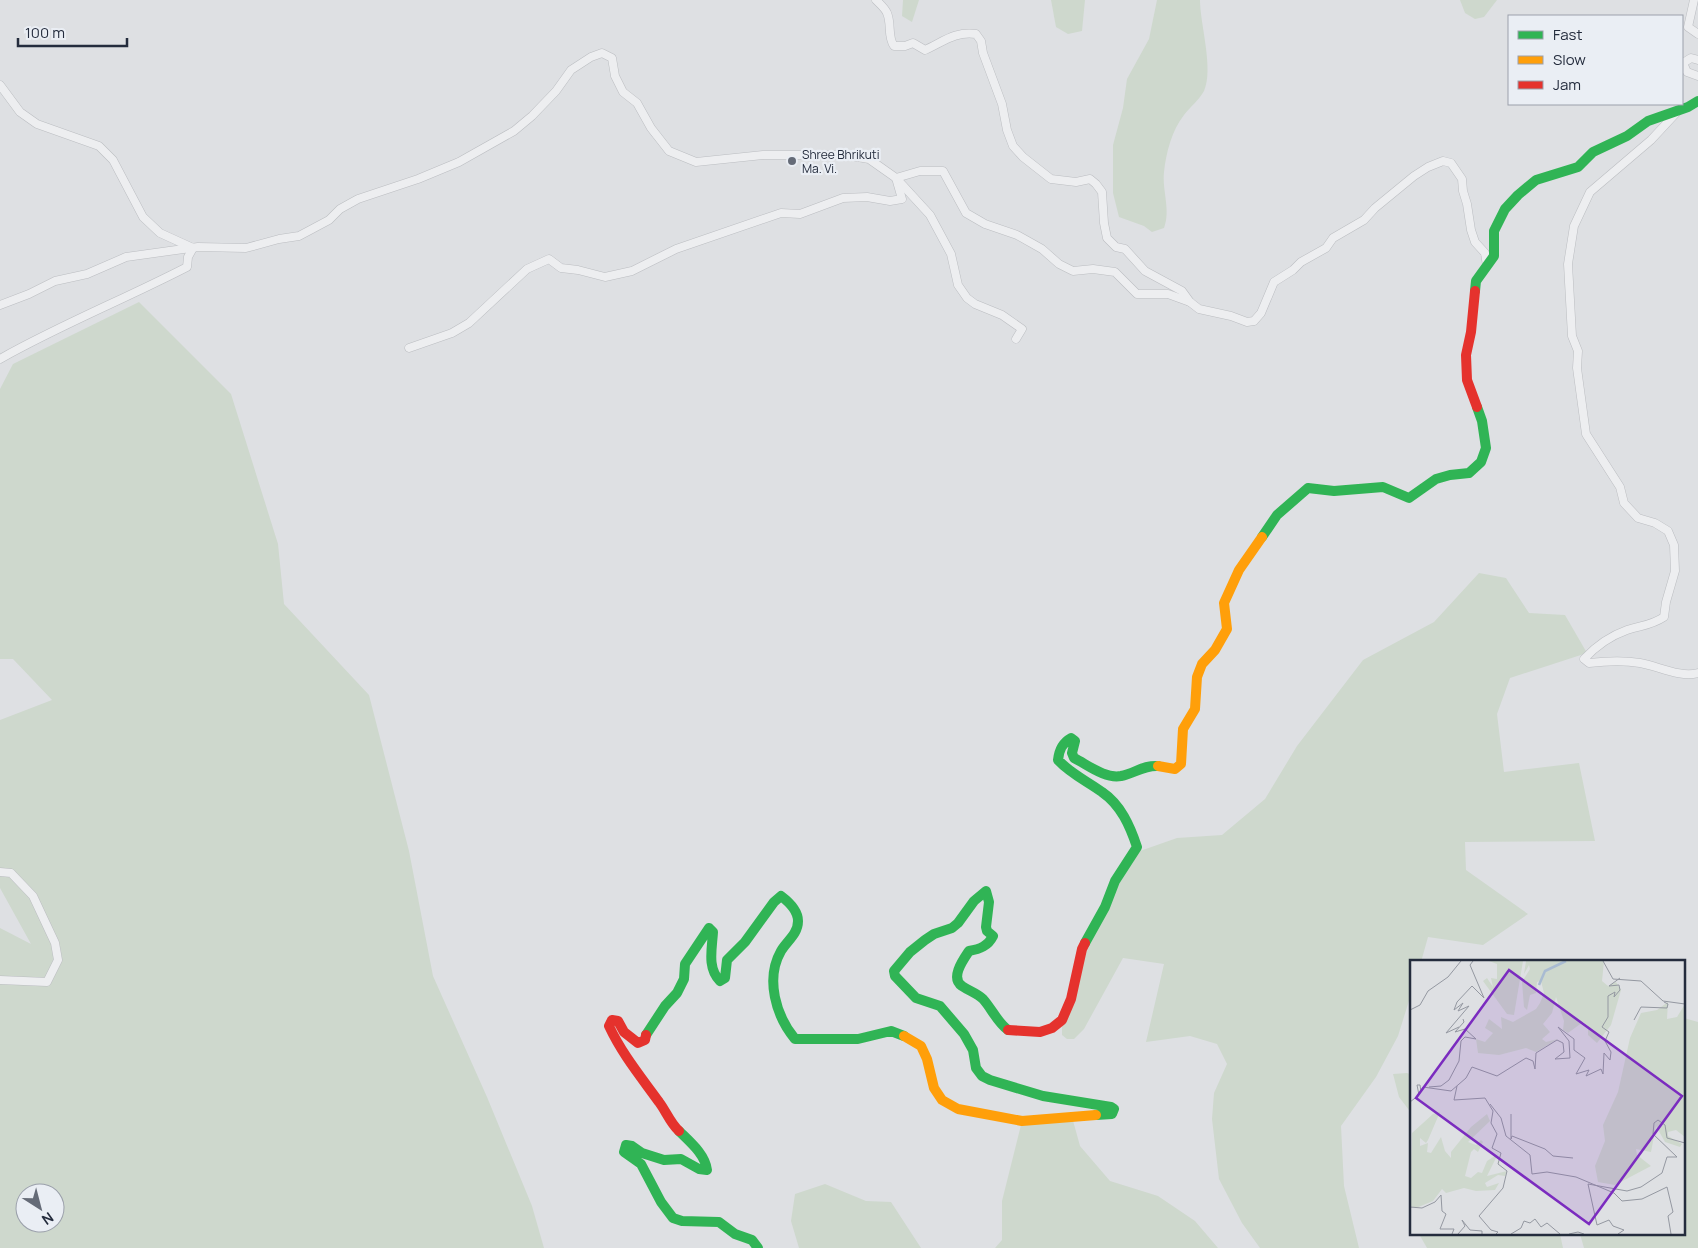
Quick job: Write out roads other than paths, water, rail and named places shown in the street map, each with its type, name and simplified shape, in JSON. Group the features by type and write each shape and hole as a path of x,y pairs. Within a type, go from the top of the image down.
{"street":[{"path":"876,0 886,11 889,20 890,40 894,46 905,46 913,43 925,50 943,40 964,32 976,34 981,40 983,53 1002,104 1007,130 1013,146 1023,157 1051,179 1076,182 1090,179 1096,184 1102,192 1107,238 1116,247 1125,248 1145,272 1182,291 1190,302 1199,309 1231,316 1247,322 1254,321 1261,313 1274,282 1288,274 1301,262 1326,248 1333,238 1364,220 1375,208 1414,176 1443,160 1451,164 1462,179 1471,230 1475,242 1485,253 1487,266"},
{"path":"1694,0 1688,27 1698,34"},
{"path":"0,305 55,282 87,274 126,257 193,248 246,248 279,239 300,236 329,220 340,208 358,199 459,162 514,131 532,116 572,70 591,57 602,53 612,58 615,76 623,92 637,103 651,128 669,151 696,162 763,155 846,155 869,159 896,178 930,214 950,254 958,285 962,292 975,304 1002,314 1022,329 1016,338"},
{"path":"1698,60 1690,58 1683,63 1687,72 1698,76"},
{"path":"0,85 20,112 37,124 98,146 113,160 143,217 160,233 193,248"},
{"path":"758,1248 752,1240 735,1234 719,1222 682,1222 673,1218 661,1202 641,1164 624,1152 626,1145 632,1146 642,1153 664,1160 681,1159 699,1169 707,1170 706,1161 694,1146 674,1127 661,1104 618,1046 609,1026 612,1020 618,1022 624,1032 638,1043 644,1040 647,1032 676,993 684,979 685,964 709,928 713,932 711,962 714,975 720,981 725,978 724,968 727,960 745,942 774,902 781,896 792,904 798,921 792,939 781,952 775,971 774,989 783,1025 795,1039 858,1039 891,1031 906,1037 921,1046 927,1058 934,1088 942,1100 958,1109 1022,1121 1112,1114 1114,1109 1111,1107 1043,1096 982,1076 976,1068 973,1050 964,1034 940,1006 916,998 895,976 894,971 913,949 932,935 952,928 966,916 980,893 986,891 989,896 990,911 986,925 988,931 993,936 990,943 969,951 961,963 957,977 960,985 982,998 1003,1026 1010,1031 1040,1032 1052,1028 1062,1020 1071,1000 1082,949 1105,907 1115,881 1137,847 1130,826 1122,812 1105,793 1066,769 1058,760 1059,753 1066,741 1071,738 1075,741 1072,753 1074,758 1115,777 1126,775 1141,768 1160,766 1175,769 1181,764 1183,729 1194,708 1197,677 1202,664 1215,650 1226,629 1224,603 1239,570 1277,515 1308,488 1334,490 1383,488 1409,498 1436,478 1469,472 1481,462 1486,448 1485,437 1482,421 1467,380 1466,355 1471,332 1476,281 1494,256 1494,231 1505,209 1536,180 1578,167 1593,152 1627,136 1648,121 1678,111 1698,101"},
{"path":"1678,111 1651,140 1590,192 1574,226 1568,264 1572,336 1578,351 1577,368 1586,434 1620,487 1624,502 1638,518 1655,523 1668,531 1674,545 1675,571 1666,602 1664,617 1652,624 1627,630 1608,639 1592,650 1584,659 1589,663 1607,661 1640,663 1678,672 1698,673"},
{"path":"896,178 920,171 943,172 966,213 985,224 1018,234 1042,249 1059,264 1073,270 1093,269 1115,272 1137,294 1168,294 1190,302"},
{"path":"410,348 452,333 469,323 527,269 549,259 561,268 605,277 632,272 676,249 781,213 800,214 843,198 866,197 890,201 902,199 896,178"},
{"path":"0,359 63,326 164,280 187,267 188,257 193,248"},
{"path":"0,872 11,873 33,896 55,943 58,960 47,982 0,980"}],"place":[{"name":"Shree Bhrikuti Ma. Vi.","path":"792,161"}]}
